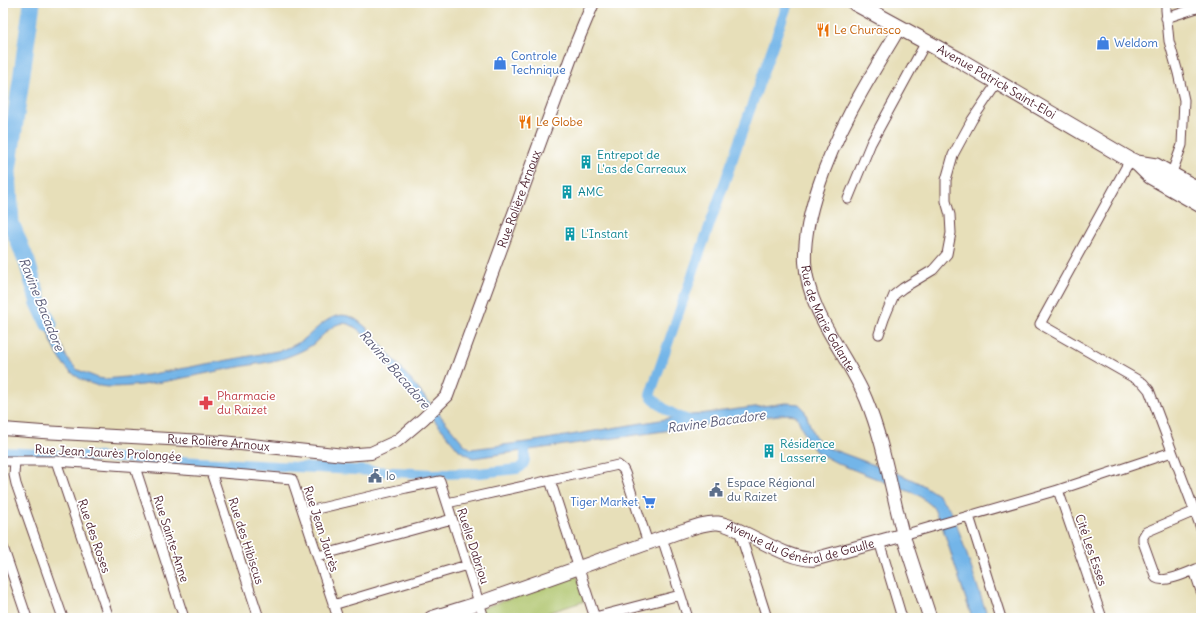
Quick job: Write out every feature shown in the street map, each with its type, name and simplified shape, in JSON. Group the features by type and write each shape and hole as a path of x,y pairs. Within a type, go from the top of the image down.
{"main road":[{"name":"Avenue Patrick Saint-Eloi","path":"855,3 900,27 1134,162 1150,176 1201,191"},
{"name":"Avenue Patrick Saint-Eloi","path":"1170,181 1201,205"},
{"name":"Avenue du Général de Gaulle","path":"431,618 478,603 662,538 711,523 719,523 739,530 785,552 806,560 815,559 903,535"},
{"name":"Rue de Marie Galante","path":"903,535 930,618"}],"street":[{"name":"Rue Rolière Arnoux","path":"3,428 222,442 344,455 371,453 397,441 447,396 576,44 593,3"},
{"path":"1166,3 1169,41 1184,100 1182,145 1170,181"},
{"path":"1166,18 1197,8 1201,3"},
{"name":"Rue de Marie Galante","path":"900,27 858,95 825,166 811,210 806,235 805,262 813,298 824,326 858,383 873,416 903,535"},
{"path":"848,199 871,143 926,42"},
{"path":"879,334 894,295 933,270 947,254 951,233 950,215 946,201 946,180 953,155 972,120 997,83"},
{"path":"1134,162 1104,210 1040,324 1143,383 1149,390 1201,528"},
{"name":"Avenue du Général de Gaulle","path":"903,535 1058,490 1172,452"},
{"name":"Rue Jean Jaurès Prolongée","path":"3,461 56,461 211,472"},
{"path":"15,461 14,475 16,484 63,618"},
{"name":"Rue des Roses","path":"56,461 109,618"},
{"path":"447,502 618,465 625,473 648,543"},
{"name":"Rue Sainte-Anne","path":"134,467 184,618"},
{"name":"Rue Jean Jaurès","path":"211,472 292,479 338,618"},
{"name":"Rue des Hibiscus","path":"211,472 259,618"},
{"path":"550,480 595,618 680,595"},
{"name":"Ruelle Dabriou","path":"304,512 406,488 440,482 484,618"},
{"name":"Cité Les Esses","path":"1058,490 1102,618"},
{"path":"1195,511 1146,532 1143,537 1143,542 1158,580 1169,579 1197,569 1201,591"},
{"path":"966,517 1002,618"},
{"path":"318,556 452,519"},
{"path":"739,530 768,618"},
{"path":"662,538 688,618"},
{"path":"879,541 902,618"},
{"path":"3,547 27,618"},
{"path":"333,605 467,565"}],"green space":[{"path":"577,576 585,601 532,618 453,618"}],"water":[{"path":"39,303 52,324 67,358 72,364 78,370 98,378 105,379 147,375 283,350 303,340 318,327 335,316 342,315 351,317 369,330 464,444 471,449 535,441 684,416 786,403 799,404 804,409 813,433 823,446 904,476 921,484 938,495 950,509 956,522 988,618 972,618 942,526 931,505 918,495 839,464 816,452 807,440 797,417 793,415 788,414 763,417 473,458 459,450 363,334 355,327 348,324 342,323 336,325 309,347 281,359 155,383 125,387 106,387 85,381 76,376 66,367 51,341"}],"waterway":[{"name":"Ravine Bacadore","path":"32,3 8,171 11,223 27,262 39,303 49,324"},
{"path":"692,421 669,411 654,400 650,395 788,3"},
{"path":"3,452 433,474 479,473 517,469 524,463 525,448"}],"place":[{"name":"Le Churasco","path":"823,30"},
{"name":"Weldom","path":"1103,43"},
{"name":"Controle Technique","path":"500,63"},
{"name":"Le Globe","path":"525,122"},
{"name":"Entrepot de L'as de Carreaux","path":"586,162"},
{"name":"AMC","path":"567,192"},
{"name":"L'Instant","path":"570,234"},
{"name":"Pharmacie du Raizet","path":"206,403"},
{"name":"Résidence Lasserre","path":"769,451"},
{"name":"lo","path":"375,476"},
{"name":"Espace Régional du Raizet","path":"716,490"},
{"name":"Tiger Market","path":"649,502"}]}
